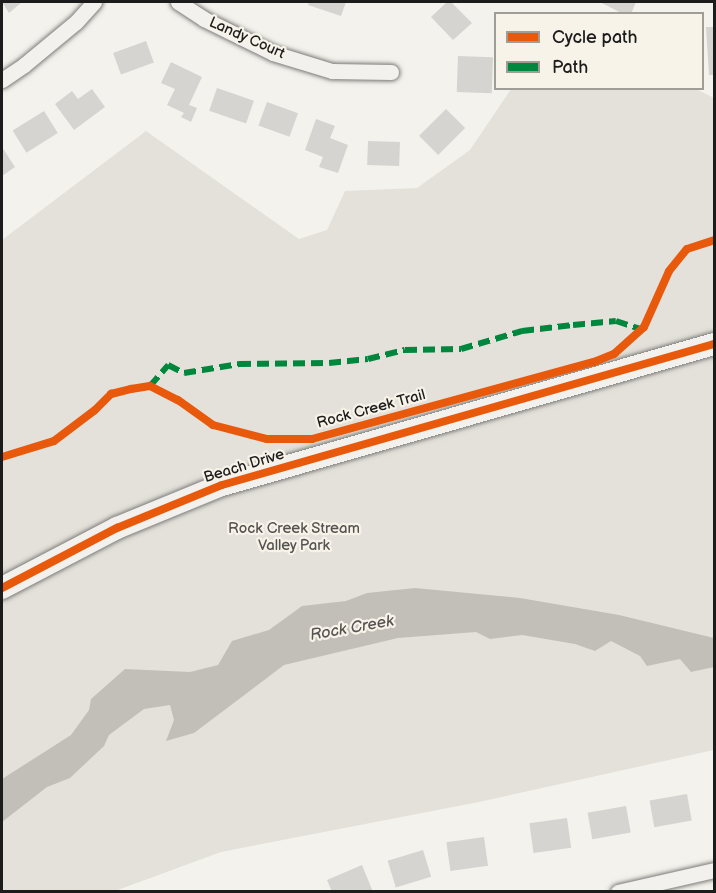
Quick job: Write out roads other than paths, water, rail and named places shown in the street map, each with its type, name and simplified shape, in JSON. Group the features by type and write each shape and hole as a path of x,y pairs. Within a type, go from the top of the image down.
{"street":[{"path":"2,80 76,22 94,2"},
{"name":"Landy Court","path":"178,2 204,20 273,53 332,71 391,72"},
{"name":"Beach Drive","path":"2,588 117,528 222,485 714,344"},
{"path":"618,891 714,870"}],"water":[{"name":"Rock Creek","path":"415,588 520,598 619,615 714,638 714,667 691,672 680,659 647,666 640,656 611,641 595,651 575,644 522,635 490,639 476,632 398,638 284,665 194,733 166,741 174,720 170,705 144,709 109,735 104,746 70,778 47,787 2,822 2,779 71,735 89,710 91,699 125,669 190,672 218,665 232,641 269,630 302,606 346,601 367,593"}],"park label":[{"name":"Rock Creek Stream Valley Park","path":"294,536"}]}
